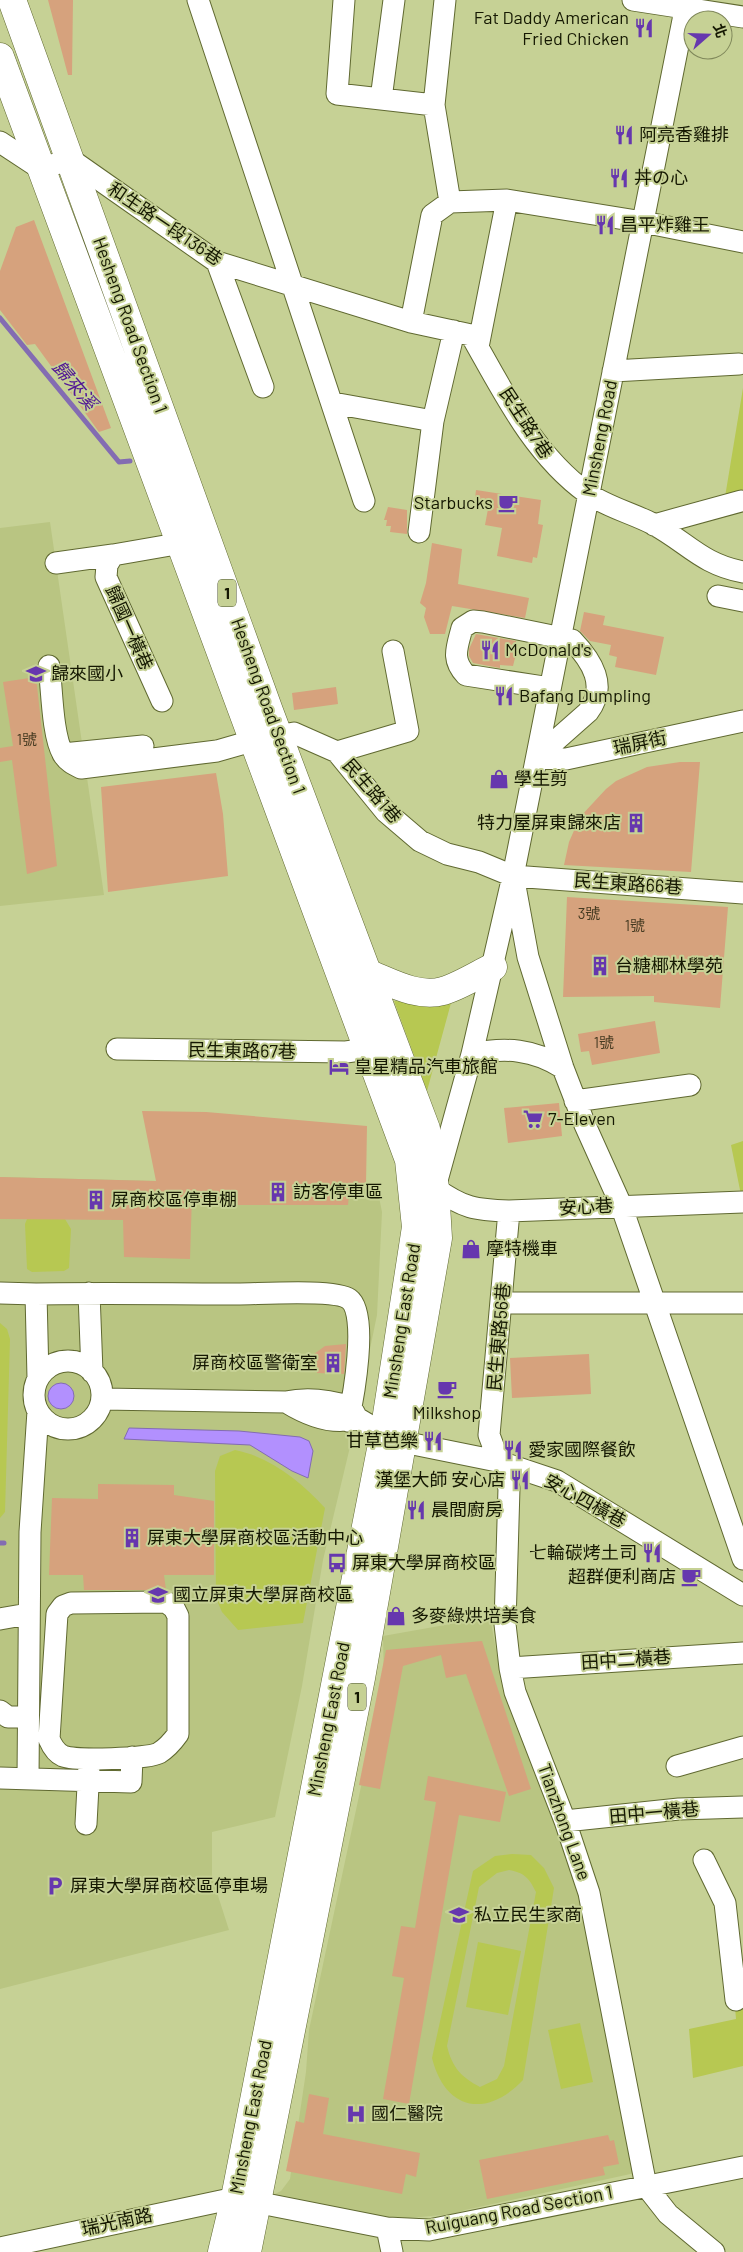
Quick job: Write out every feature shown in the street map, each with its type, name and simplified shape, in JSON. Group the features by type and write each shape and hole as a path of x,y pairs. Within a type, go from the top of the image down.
{"main road":[{"name":"Hesheng Road Section 1","path":"12,0 70,159 255,741 367,973 426,1130 435,1188"},
{"name":"Hesheng Road Section 1","path":"0,57 182,543 409,1160 416,1227"},
{"path":"367,973 406,989 429,993 443,991 493,967"},
{"name":"Minsheng East Road","path":"394,1438 438,1238 435,1188"},
{"name":"Minsheng East Road","path":"222,2252 246,2200 309,1932 361,1678 394,1438 416,1227"},
{"name":"Minsheng East Road","path":"246,2200 247,2252"}],"street":[{"path":"198,0 364,500"},
{"path":"344,0 337,94 434,105"},
{"path":"381,99 394,0"},
{"path":"446,0 434,105 450,202"},
{"path":"633,0 687,4 743,17"},
{"name":"Minsheng Road","path":"513,876 687,4"},
{"path":"0,142 41,169 70,159"},
{"name":"和生路一段136巷","path":"70,159 217,262 295,288"},
{"path":"478,347 507,200"},
{"path":"411,322 432,215 450,202 507,200 643,222 743,242"},
{"path":"217,262 263,387"},
{"name":"民生路7巷","path":"295,288 411,322 471,335 535,442 556,468 589,494 654,524 699,556 730,569 743,572"},
{"path":"419,532 433,421 454,331"},
{"path":"613,371 739,364"},
{"path":"333,403 433,421"},
{"path":"654,524 741,500"},
{"path":"56,564 182,543"},
{"name":"歸國一橫巷","path":"113,555 107,565 106,577 162,701"},
{"path":"718,596 743,601"},
{"path":"537,757 588,712 598,692 599,683 595,674 572,640 473,621 462,628 456,654 458,666 466,675 550,688"},
{"path":"338,752 408,731 393,651"},
{"name":"民生路1巷","path":"49,666 58,740 63,754 70,762 81,768 201,754 294,733 338,752 386,812 420,841 447,854 479,862 513,876"},
{"name":"瑞屏街","path":"537,757 566,759 743,721"},
{"path":"513,876 528,957 563,1068 621,1205 743,1559"},
{"name":"民生東路66巷","path":"513,876 743,893"},
{"name":"Minsheng East Road","path":"416,1227 435,1188 472,1054 513,876"},
{"name":"民生東路67巷","path":"116,1050 346,1052 367,1049"},
{"path":"472,1054 496,1049 527,1052 548,1058 563,1068"},
{"path":"575,1100 690,1085"},
{"name":"安心巷","path":"435,1188 450,1199 475,1210 509,1211 621,1205 743,1202"},
{"name":"民生東路56巷","path":"498,1461 489,1435 509,1211"},
{"path":"0,1293 336,1295 349,1299 355,1307 358,1320 358,1356 352,1415 338,1421 304,1414 286,1402 102,1399"},
{"path":"28,1779 27,1717 30,1532 38,1411 34,1394 38,1378 36,1294"},
{"path":"38,1411 52,1425 63,1429 74,1428 85,1424 94,1417 102,1399 101,1390 92,1372 89,1294"},
{"path":"502,1303 743,1303"},
{"path":"494,1392 501,1392 506,1388 505,1358"},
{"path":"38,1378 54,1364 64,1361 74,1362 92,1372"},
{"name":"安心四橫巷","path":"352,1415 394,1438 498,1461 557,1481 743,1595"},
{"name":"Tianzhong Lane","path":"498,1461 506,1476 509,1488 506,1624 510,1668 515,1692 565,1821 589,1893 646,2186"},
{"path":"166,1602 174,1608 178,1616 178,1734 170,1745 158,1754 132,1757 89,1759 61,1756 53,1748 49,1739 57,1614 63,1606 71,1603 166,1602"},
{"path":"0,1620 28,1614"},
{"name":"田中二橫巷","path":"510,1668 743,1653"},
{"path":"0,1711 8,1716 27,1717"},
{"path":"677,1766 743,1748"},
{"path":"0,1778 131,1782 132,1757"},
{"path":"86,1824 89,1759"},
{"name":"田中一橫巷","path":"565,1821 679,1809 743,1807"},
{"path":"704,1860 734,1899 736,2000"},
{"name":"Ruiguang Road Section 1","path":"246,2200 387,2228 429,2230 743,2167"},
{"path":"646,2186 668,2214 714,2252"},
{"name":"瑞光南路","path":"0,2248 246,2200"},
{"path":"387,2228 392,2252"}],"shaded area":[{"name":"歸來國小","path":"50,522 104,895 0,906 0,528"},
{"name":"國立屏東大學屏商校區","path":"0,1177 350,1186 371,1190 379,1197 382,1212 377,1315 349,1451 323,1560 302,1686 275,1817 212,1832 212,1877 229,1930 0,1989"},
{"path":"61,1383 70,1387 74,1396 70,1405 61,1409 52,1405 48,1396 52,1387"},
{"path":"129,1428 239,1431 300,1437 309,1441 313,1451 308,1478 292,1471 250,1445 124,1439"},
{"name":"私立民生家商","path":"490,1617 500,1672 557,1824 580,1896 635,2173 454,2214 397,2219 273,2195 281,2191 290,2179 306,2072 309,2030 384,1679 383,1636"}],"green space":[{"path":"743,388 743,493 725,497"},
{"path":"454,992 427,1091 394,1001 421,1003"},
{"path":"743,1141 743,1195 741,1195 731,1145"},
{"path":"27,1219 65,1219 71,1229 69,1268 64,1271 32,1272 27,1269 25,1224"},
{"path":"0,1323 7,1329 10,1339 5,1512 0,1518"},
{"path":"235,1450 261,1458 284,1472 306,1489 325,1508 303,1623 238,1630 222,1612 216,1598 215,1471 220,1456"},
{"path":"512,1854 531,1855 544,1868 554,1888 523,2080 509,2092 495,2100 481,2104 468,2103 457,2098 447,2089 438,2075 432,2058 473,1871 495,1856","holes":["509,1870 526,1877 536,1892 504,2066 497,2079 480,2087 458,2071 447,2046 479,1887 497,1873"]},
{"path":"478,1942 521,1951 508,2015 466,2007"},
{"path":"743,2005 743,2066 693,2078 689,2029 736,2019 735,2007"},
{"path":"580,2023 593,2082 561,2089 548,2030"}],"building":[{"path":"48,0 73,0 72,75 68,75"},
{"path":"34,220 111,428 99,432 35,344 27,345 0,310 0,271 16,227"},
{"path":"476,490 541,500 538,524 543,525 537,558 533,557 532,563 497,556 502,528 485,525 488,509 474,507"},
{"path":"388,507 407,510 407,534 390,532 391,526 386,526 387,520 384,520"},
{"path":"432,543 462,549 458,584 529,598 525,618 452,606 445,634 430,634 424,617 426,608 420,603 426,583"},
{"path":"584,612 605,616 603,625 664,637 656,675 615,667 617,657 609,655 611,645 590,641 580,631"},
{"name":"McDonald's","path":"476,634 516,641 516,654 513,666 500,665 500,668 473,663 469,656 469,649"},
{"path":"36,677 57,866 27,874 12,760 0,762 0,748 13,746 3,682"},
{"path":"336,687 338,704 294,710 292,693"},
{"name":"特力屋屏東歸來店","path":"680,762 700,762 691,872 564,865 569,842 580,817 606,789 616,781 647,767"},
{"path":"216,773 223,814 228,876 108,892 101,787"},
{"name":"台糖椰林學苑","path":"567,897 728,907 720,1008 654,1002 654,996 563,997"},
{"path":"655,1021 660,1053 592,1065 589,1051 581,1052 578,1034"},
{"name":"7-Eleven","path":"559,1103 562,1136 508,1143 504,1108"},
{"path":"142,1111 206,1112 367,1126 366,1184 350,1184 348,1205 235,1205 192,1195 190,1259 124,1257 123,1220 0,1219 0,1177 156,1181"},
{"name":"屏商校區警衛室","path":"346,1344 344,1374 317,1373 314,1354 325,1346"},
{"path":"589,1354 591,1394 512,1398 510,1358"},
{"name":"屏東大學屏商校區活動中心","path":"98,1484 174,1485 174,1495 214,1501 214,1575 164,1575 166,1590 84,1590 83,1575 49,1575 52,1498 98,1499"},
{"path":"482,1641 531,1789 509,1796 466,1674 446,1678 441,1655 403,1666 380,1789 359,1785 386,1650"},
{"path":"428,1776 506,1792 500,1822 459,1815 409,2104 383,2099 404,1978 392,1976 401,1926 415,1928 436,1802 424,1800"},
{"name":"國仁醫院","path":"309,2094 329,2098 323,2134 420,2153 416,2177 406,2174 402,2194 286,2171 296,2121 304,2123"},
{"path":"608,2135 610,2141 614,2140 619,2164 603,2167 605,2175 487,2199 479,2160"}],"waterway":[{"name":"歸來溪","path":"0,318 119,462 130,461"}],"place":[{"name":"Fat Daddy American Fried Chicken","path":"644,28"},
{"name":"阿亮香雞排","path":"624,135"},
{"name":"丼の心","path":"619,178"},
{"name":"昌平炸雞王","path":"605,225"},
{"name":"Starbucks","path":"508,503"},
{"name":"McDonald's","path":"490,650"},
{"name":"歸來國小","path":"36,674"},
{"name":"Bafang Dumpling","path":"504,696"},
{"name":"學生剪","path":"499,779"},
{"name":"特力屋屏東歸來店","path":"636,823"},
{"name":"台糖椰林學苑","path":"600,966"},
{"name":"皇星精品汽車旅館","path":"339,1067"},
{"name":"7-Eleven","path":"533,1119"},
{"name":"訪客停車區","path":"278,1192"},
{"name":"屏商校區停車棚","path":"96,1200"},
{"name":"摩特機車","path":"471,1249"},
{"name":"屏商校區警衛室","path":"333,1363"},
{"name":"Milkshop","path":"447,1389"},
{"name":"甘草芭樂","path":"433,1441"},
{"name":"愛家國際餐飲","path":"513,1450"},
{"name":"漢堡大師 安心店","path":"520,1480"},
{"name":"晨間廚房","path":"416,1510"},
{"name":"屏東大學屏商校區活動中心","path":"132,1538"},
{"name":"七輪碳烤土司","path":"652,1553"},
{"name":"屏東大學屏商校區","path":"337,1563"},
{"name":"超群便利商店","path":"691,1577"},
{"name":"國立屏東大學屏商校區","path":"158,1595"},
{"name":"多麥綠烘培美食","path":"396,1616"},
{"name":"屏東大學屏商校區停車場","path":"55,1886"},
{"name":"私立民生家商","path":"459,1915"},
{"name":"國仁醫院","path":"356,2114"}]}
